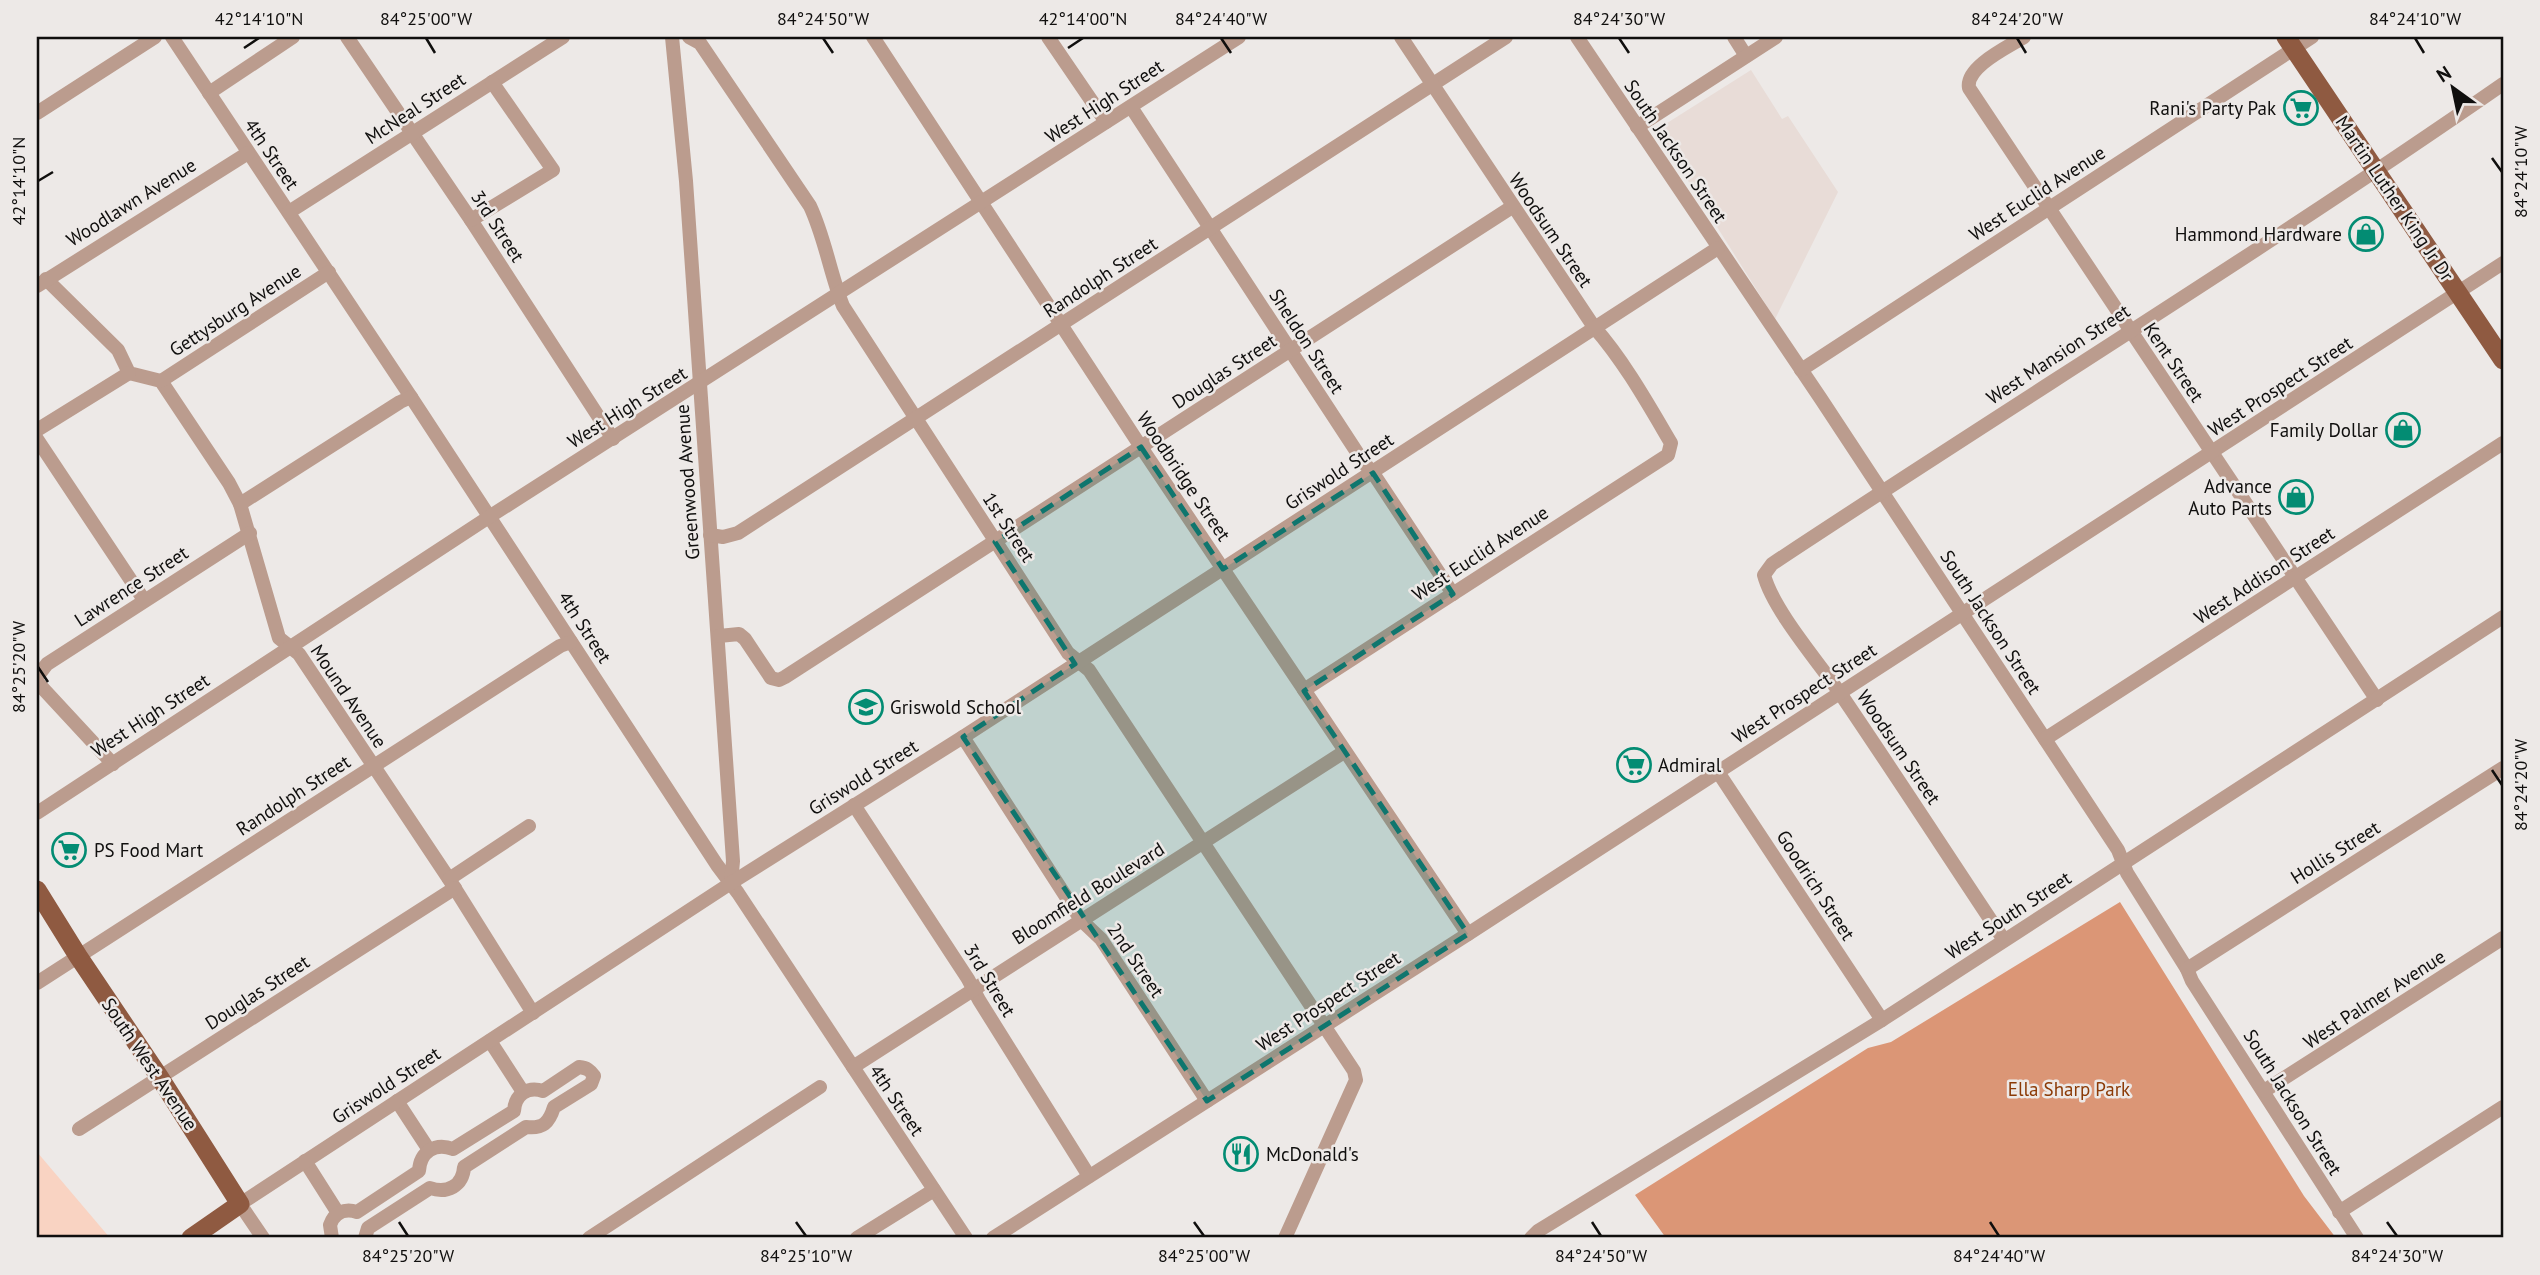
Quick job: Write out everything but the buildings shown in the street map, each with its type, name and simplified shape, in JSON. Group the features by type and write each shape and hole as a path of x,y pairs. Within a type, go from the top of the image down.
{"main road":[{"name":"Martin Luther King Jr Dr","path":"2290,43 2503,360"},
{"name":"South West Avenue","path":"37,890 240,1204"},
{"path":"191,1238 240,1204"}],"street":[{"path":"37,113 155,37"},
{"name":"4th Street","path":"172,37 965,1238"},
{"path":"209,93 293,37"},
{"name":"3rd Street","path":"347,37 471,220 613,439"},
{"name":"McNeal Street","path":"289,212 563,37"},
{"name":"Greenwood Avenue","path":"672,37 685,166 719,636 733,861 731,883"},
{"name":"1st Street","path":"689,37 700,43 810,206 818,222 833,284 843,306 915,418 1068,653 1089,670 1354,1071 1356,1080 1284,1238"},
{"name":"Woodbridge Street","path":"873,37 1344,752 1468,934"},
{"path":"1048,37 1106,122"},
{"name":"West High Street","path":"37,813 489,517 1131,107 1222,41 1239,37"},
{"name":"Woodsum Street","path":"1401,37 1512,207 1613,351 1671,443"},
{"name":"Randolph Street","path":"710,535 723,537 738,533 1506,37"},
{"name":"South Jackson Street","path":"1577,37 2118,850 2192,981 2357,1238"},
{"path":"1734,37 1746,56"},
{"path":"1637,127 1776,37"},
{"name":"Kent Street","path":"2024,37 1973,70 1968,79 1969,88 2377,700"},
{"name":"West Euclid Avenue","path":"1801,370 2049,208 2290,43 2312,37"},
{"path":"471,220 553,170 492,82"},
{"name":"West Mansion Street","path":"1764,575 1772,564 1880,491 2378,171 2503,84"},
{"name":"Sheldon Street","path":"1131,107 1453,594"},
{"name":"Woodlawn Avenue","path":"42,282 248,153"},
{"name":"Douglas Street","path":"719,636 739,634 771,678 779,680 1512,207"},
{"name":"Griswold Street","path":"240,1204 731,883 963,737 1718,248"},
{"name":"West Prospect Street","path":"993,1238 1840,694 2503,263"},
{"name":"Gettysburg Avenue","path":"161,380 329,272"},
{"path":"42,282 118,350 129,373"},
{"path":"37,430 129,373 161,380"},
{"name":"Mound Avenue","path":"161,380 240,504 279,639 299,654 452,883 533,1013"},
{"path":"240,504 411,397"},
{"path":"37,439 144,600"},
{"name":"West Euclid Avenue","path":"1304,690 1668,455 1671,443"},
{"name":"West Addison Street","path":"2045,739 2503,443"},
{"name":"Lawrence Street","path":"37,680 47,664 250,533"},
{"name":"Woodsum Street","path":"1764,575 1767,586 1791,624 2004,940"},
{"name":"West South Street","path":"1531,1238 1538,1231 1882,1020 2503,617"},
{"name":"Randolph Street","path":"37,983 560,646 571,642"},
{"path":"37,680 113,764"},
{"name":"2nd Street","path":"963,737 1081,920 1101,939 1207,1101"},
{"name":"Bloomfield Boulevard","path":"853,1067 1344,752"},
{"name":"Hollis Street","path":"2187,969 2503,768"},
{"name":"Goodrich Street","path":"1718,772 1882,1020"},
{"name":"3rd Street","path":"854,805 974,989 1089,1176"},
{"name":"Douglas Street","path":"79,1129 452,883 529,826"},
{"name":"West Palmer Avenue","path":"2264,1091 2503,938"},
{"path":"490,1041 523,1092"},
{"path":"543,1091 579,1068 586,1068 594,1076 591,1084 554,1107"},
{"path":"589,1238 820,1087"},
{"path":"531,1089 543,1091 550,1097 554,1107 550,1120 546,1125 536,1128 526,1127 516,1118 514,1111 517,1098 531,1089"},
{"path":"397,1101 429,1150"},
{"path":"2339,1212 2503,1107"},
{"path":"453,1149 514,1111"},
{"path":"464,1167 526,1127"},
{"path":"439,1146 453,1149 464,1167 460,1182 453,1188 438,1191 430,1188 421,1179 419,1171 422,1157 439,1146"},
{"path":"305,1161 338,1213"},
{"path":"357,1212 419,1171"},
{"path":"366,1233 430,1188"},
{"path":"857,1238 934,1190"},
{"name":"South West Avenue","path":"240,1204 263,1238"},
{"path":"332,1238 330,1226 338,1213 347,1210 357,1212 366,1222 366,1233"}],"highlighted area":[{"path":"1141,447 1223,569 1373,473 1453,594 1304,691 1468,934 1207,1101 963,737 1075,664 995,542"}],"shaded area":[{"path":"1751,70 1782,119 1788,116 1838,192 1775,319 1656,130"},
{"path":"37,1152 110,1238 37,1238"}],"green space":[{"name":"Ella Sharp Park","path":"2120,902 2304,1196 2336,1238 1666,1238 1635,1195 1868,1048 1891,1042"}],"place":[{"name":"Rani's Party Pak","path":"2301,108"},
{"name":"Hammond Hardware","path":"2366,234"},
{"name":"Family Dollar","path":"2403,430"},
{"name":"Advance Auto Parts","path":"2296,497"},
{"name":"Griswold School","path":"866,707"},
{"name":"Admiral","path":"1634,765"},
{"name":"PS Food Mart","path":"69,850"},
{"name":"McDonald's","path":"1241,1154"}]}
